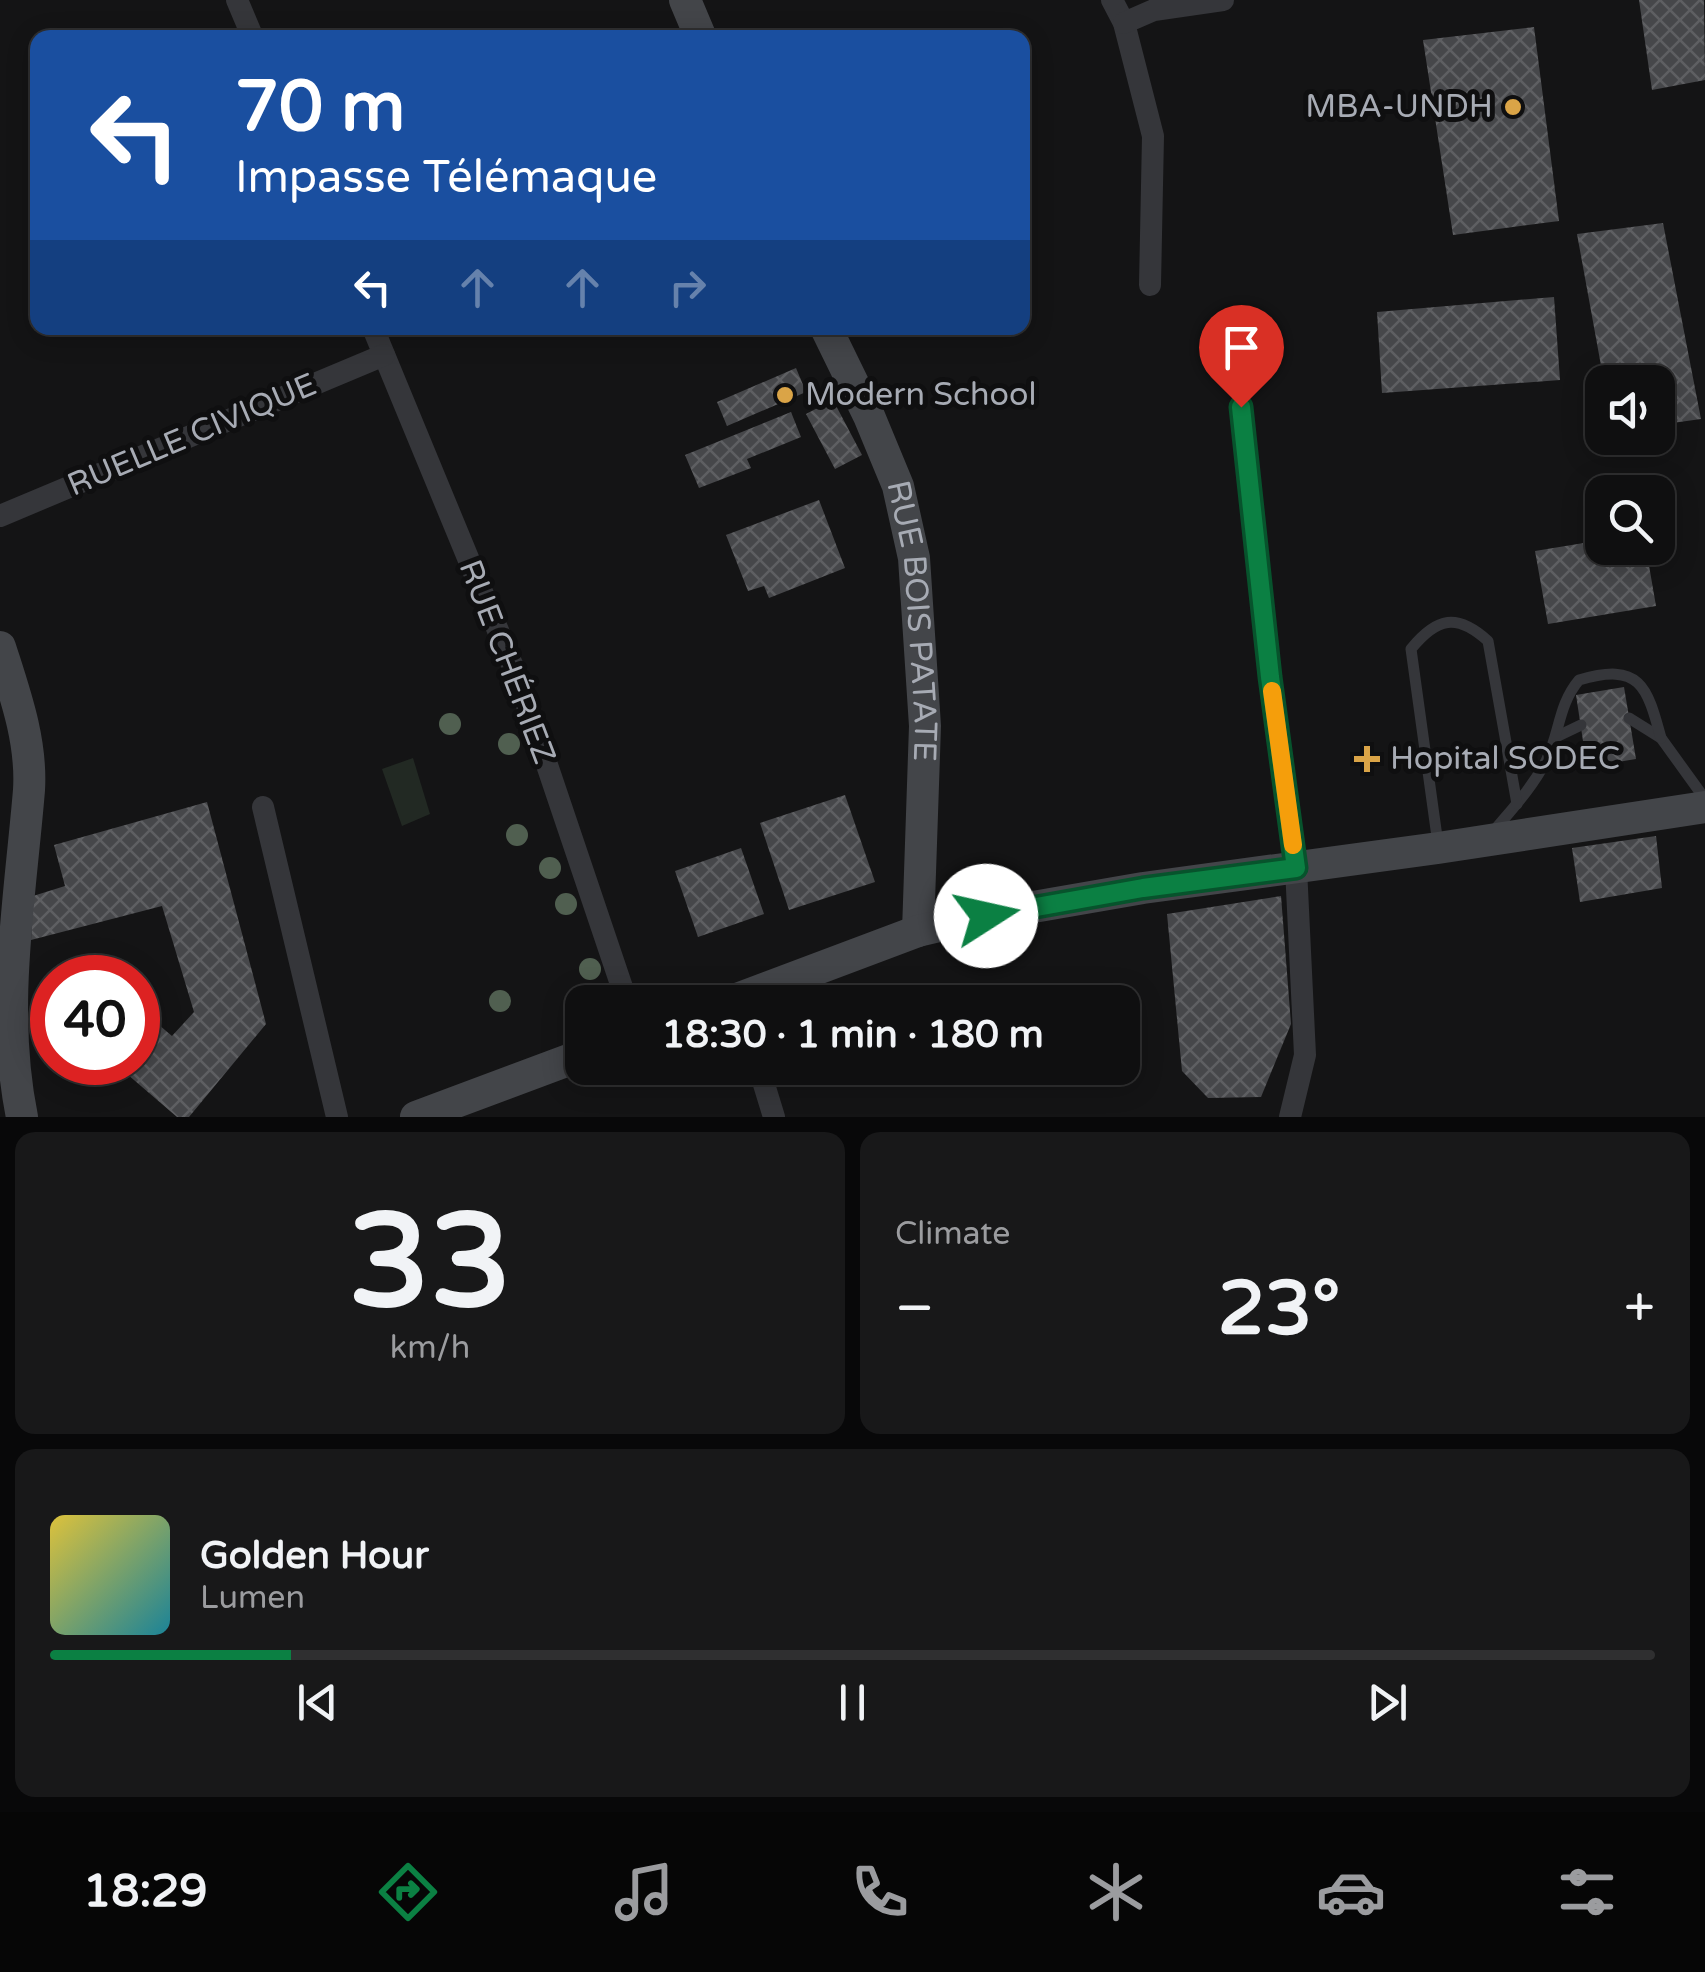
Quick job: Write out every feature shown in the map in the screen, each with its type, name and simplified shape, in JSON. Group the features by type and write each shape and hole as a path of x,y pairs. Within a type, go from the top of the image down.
{"street":[{"path":"237,0 249,30"},
{"path":"686,0 698,30"},
{"path":"1112,0 1124,22 1153,136 1150,284"},
{"path":"1124,22 1154,10 1223,0"},
{"name":"RUE CHÉRIEZ","path":"376,335 518,680 621,985"},
{"name":"RUE BOIS PATATE","path":"829,335 898,486 914,558 925,726 918,931"},
{"name":"RUELLE CIVIQUE","path":"0,516 384,355"},
{"path":"0,648 24,724 29,787 6,951 3,1033 24,1112"},
{"path":"778,985 918,931 1107,894 1438,848 1705,803"},
{"path":"263,807 337,1117"},
{"path":"1290,1117 1305,1055 1296,868"},
{"path":"416,1117 565,1062"},
{"path":"764,1085 774,1117"}],"lane":[{"path":"1241,407 1270,677 1296,868"},
{"path":"1438,848 1412,648 1426,631 1447,622 1470,624 1488,640 1517,804"},
{"path":"1487,839 1545,762 1556,737 1560,711 1579,680 1597,675 1624,674 1650,696 1661,738 1705,803"},
{"path":"1629,718 1661,738"},
{"path":"1556,737 1581,725"}],"shaded area":[{"path":"413,758 430,814 402,826 382,769"}],"building":[{"path":"1639,0 1704,0 1705,80 1652,90"},
{"path":"1534,27 1559,221 1453,235 1423,40"},
{"path":"1663,223 1701,419 1675,423 1675,365 1601,365 1577,234"},
{"path":"1554,297 1560,380 1382,393 1377,312"},
{"path":"796,368 806,392 727,426 717,402"},
{"path":"833,400 862,455 835,469 806,414"},
{"path":"791,412 801,437 747,459 751,468 699,488 685,455"},
{"path":"819,500 845,568 769,598 764,586 748,591 726,535"},
{"path":"1585,543 1585,565 1649,565 1656,606 1548,624 1535,551"},
{"path":"1624,687 1636,759 1587,767 1576,695"},
{"path":"845,795 875,882 789,910 760,823"},
{"path":"207,802 266,1024 189,1117 177,1117 140,1085 160,1085 160,1026 172,1036 194,1012 162,906 31,940 33,896 65,886 54,845"},
{"path":"1656,836 1662,888 1580,902 1572,848"},
{"path":"741,848 764,914 698,937 675,871"},
{"path":"1281,896 1291,1024 1261,1097 1208,1098 1182,1071 1167,914"}],"slow traffic":[{"path":"1272,691 1293,845"}],"place":[{"name":"MBA-UNDH","path":"1513,107"},
{"name":"Modern School","path":"785,395"},
{"name":"Hopital SODEC","path":"1367,759"}],"route":[{"path":"986,916 1143,888 1296,868 1270,677 1241,407"}]}
